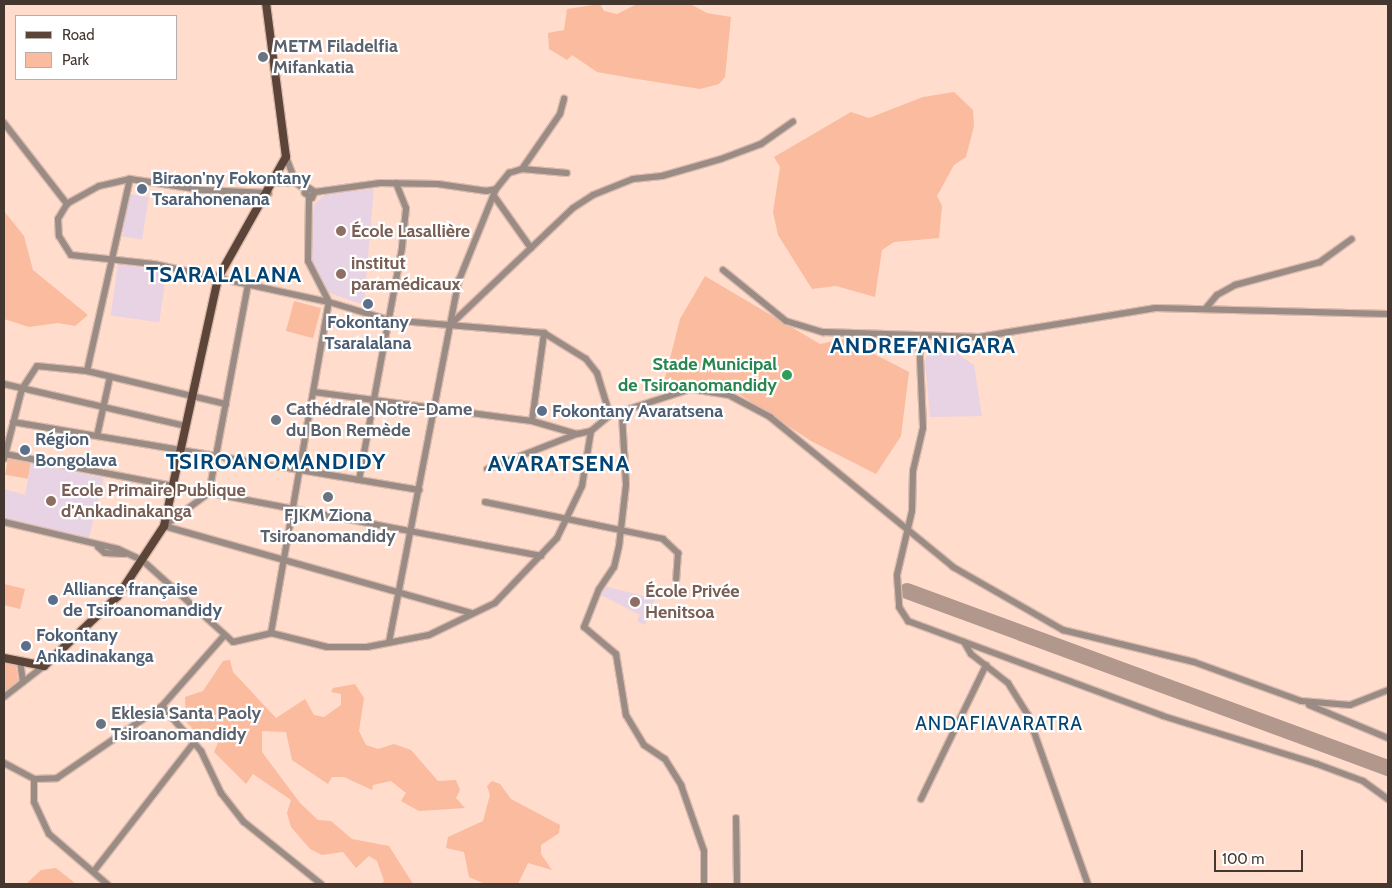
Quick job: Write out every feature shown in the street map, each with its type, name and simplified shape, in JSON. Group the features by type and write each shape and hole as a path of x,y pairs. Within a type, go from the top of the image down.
{"main road":[{"path":"4,658 44,666 103,613 142,560 164,526 218,278 275,183 286,157 266,4"}],"street":[{"path":"522,169 560,114 564,99"},
{"path":"449,327 573,208 616,184 721,159 760,144 793,122"},
{"path":"4,123 67,204"},
{"path":"286,157 296,182 306,190 315,192 396,183 438,184 477,192 495,192"},
{"path":"389,642 459,280 495,192 509,173 522,169 567,173"},
{"path":"87,372 130,179"},
{"path":"269,193 202,190 130,179 99,186 67,204 58,219 63,248 71,255 113,257 218,278 330,302 389,320 449,327 544,333 586,359 597,373 610,415"},
{"path":"275,183 296,182"},
{"path":"359,480 389,320 406,208 396,183"},
{"path":"271,633 330,302 308,261 309,198 306,190"},
{"path":"309,198 315,192"},
{"path":"495,192 531,248"},
{"path":"1206,308 1217,295 1235,286 1320,262 1352,239"},
{"path":"724,270 760,303 806,330 979,337 1138,310 1206,308 1388,314"},
{"path":"164,526 209,493 248,285"},
{"path":"532,422 544,333"},
{"path":"919,335 924,411 907,529 897,575 898,607 908,621 1163,716 1317,764 1362,781 1387,798"},
{"path":"226,404 87,372 37,366 22,389 4,457 173,486 541,556"},
{"path":"97,436 110,377"},
{"path":"4,384 186,426"},
{"path":"487,469 577,434 591,431 610,415 622,415 691,390 729,395 770,417 953,567 1063,630 1194,662 1301,702 1388,738"},
{"path":"314,392 532,422 577,434"},
{"path":"622,415 626,476 621,529 614,566 599,589 584,629 602,638 616,654 626,714 644,745 665,759 681,784 704,851 704,884"},
{"path":"13,422 418,490"},
{"path":"4,522 142,560 224,636 244,643 271,633 326,647 389,642 446,629 471,613 495,603 541,556 568,517 582,486 591,431"},
{"path":"486,502 621,529 674,546 678,553 676,579"},
{"path":"164,526 471,613"},
{"path":"4,763 34,779 57,778 162,706 224,636"},
{"path":"964,642 986,665 1008,683 1028,715 1088,884"},
{"path":"20,661 23,682"},
{"path":"921,799 986,665"},
{"path":"4,697 44,666"},
{"path":"1301,702 1350,705 1388,690"},
{"path":"162,706 201,751 221,793 244,822 321,884"},
{"path":"94,871 192,745"},
{"path":"34,779 34,802 49,834 107,884"},
{"path":"736,818 737,884"}],"shaded area":[{"name":"École Lasallière","path":"374,189 364,305 327,292 310,257 314,205 325,194"},
{"path":"129,194 149,197 142,240 122,236"},
{"path":"118,264 167,271 159,322 111,315"},
{"path":"932,346 959,347 959,355 974,365 982,416 930,417 925,360"},
{"name":"Ecole Primaire Publique d'Ankadinakanga","path":"31,463 104,478 88,541 4,518 4,489 25,495"},
{"name":"École Privée Henitsoa","path":"604,586 655,599 645,625 637,621 640,615 601,595"}],"green space":[{"path":"600,4 604,11 617,14 637,4 690,4 707,13 731,17 725,77 719,84 700,89 597,72 572,55 567,60 549,49 548,33 564,30 567,9"},
{"path":"954,92 973,110 974,126 966,157 954,165 937,196 942,206 939,238 894,242 882,250 875,297 836,286 812,289 778,235 773,212 780,167 774,157 851,112 869,118 923,97"},
{"path":"4,211 24,236 33,270 88,315 75,326 58,323 29,327 4,319"},
{"name":"Stade Municipal de Tsiroanomandidy","path":"705,276 820,344 845,339 909,372 901,436 876,474 811,441 733,390 694,382 663,386 680,319"},
{"path":"294,301 321,308 313,338 286,331"},
{"path":"8,459 31,463 28,479 5,475"},
{"path":"4,584 25,589 20,609 4,605"},
{"path":"230,660 233,672 276,718 305,699 314,715 324,717 341,705 341,694 331,692 333,688 355,684 364,698 359,731 366,745 378,749 394,744 411,750 438,781 456,780 460,790 456,798 465,808 419,811 401,801 406,793 391,781 373,785 372,790 344,777 332,777 328,784 292,760 286,732 262,731 262,752 300,803 318,820 331,821 352,839 389,846 413,884 381,884 384,881 377,861 369,856 356,868 343,852 322,855 310,849 291,827 287,813 291,800 253,774 246,784 214,752 220,738 215,732 196,732 186,722 185,697 203,691 223,661"},
{"path":"4,662 16,665 18,681 4,692"},
{"path":"492,781 500,784 511,799 560,825 559,833 541,845 541,854 552,870 528,863 518,884 485,884 469,877 464,852 446,848 448,837 483,821 490,795 487,786"},
{"path":"56,868 76,884 26,884 41,870"}],"taxiway":[{"path":"907,591 1388,768"}],"place":[{"name":"METM Filadelfia Mifankatia","path":"263,57"},
{"name":"Biraon'ny Fokontany Tsarahonenana","path":"142,189"},
{"name":"École Lasallière","path":"341,231"},
{"name":"institut paramédicaux","path":"341,274"},
{"name":"Fokontany Tsaralalana","path":"368,304"},
{"name":"Stade Municipal de Tsiroanomandidy","path":"787,375"},
{"name":"Fokontany Avaratsena","path":"542,411"},
{"name":"Cathédrale Notre-Dame du Bon Remède","path":"276,420"},
{"name":"Région Bongolava","path":"25,450"},
{"name":"FJKM Ziona Tsiroanomandidy","path":"328,497"},
{"name":"Ecole Primaire Publique d'Ankadinakanga","path":"51,501"},
{"name":"Alliance française de Tsiroanomandidy","path":"53,600"},
{"name":"École Privée Henitsoa","path":"635,602"},
{"name":"Fokontany Ankadinakanga","path":"26,646"},
{"name":"Eklesia Santa Paoly Tsiroanomandidy","path":"101,724"}],"district":[{"name":"TSARALALANA","path":"224,275"},
{"name":"ANDREFANIGARA","path":"923,346"},
{"name":"TSIROANOMANDIDY","path":"276,462"},
{"name":"AVARATSENA","path":"559,464"},
{"name":"ANDAFIAVARATRA","path":"999,724"}]}
